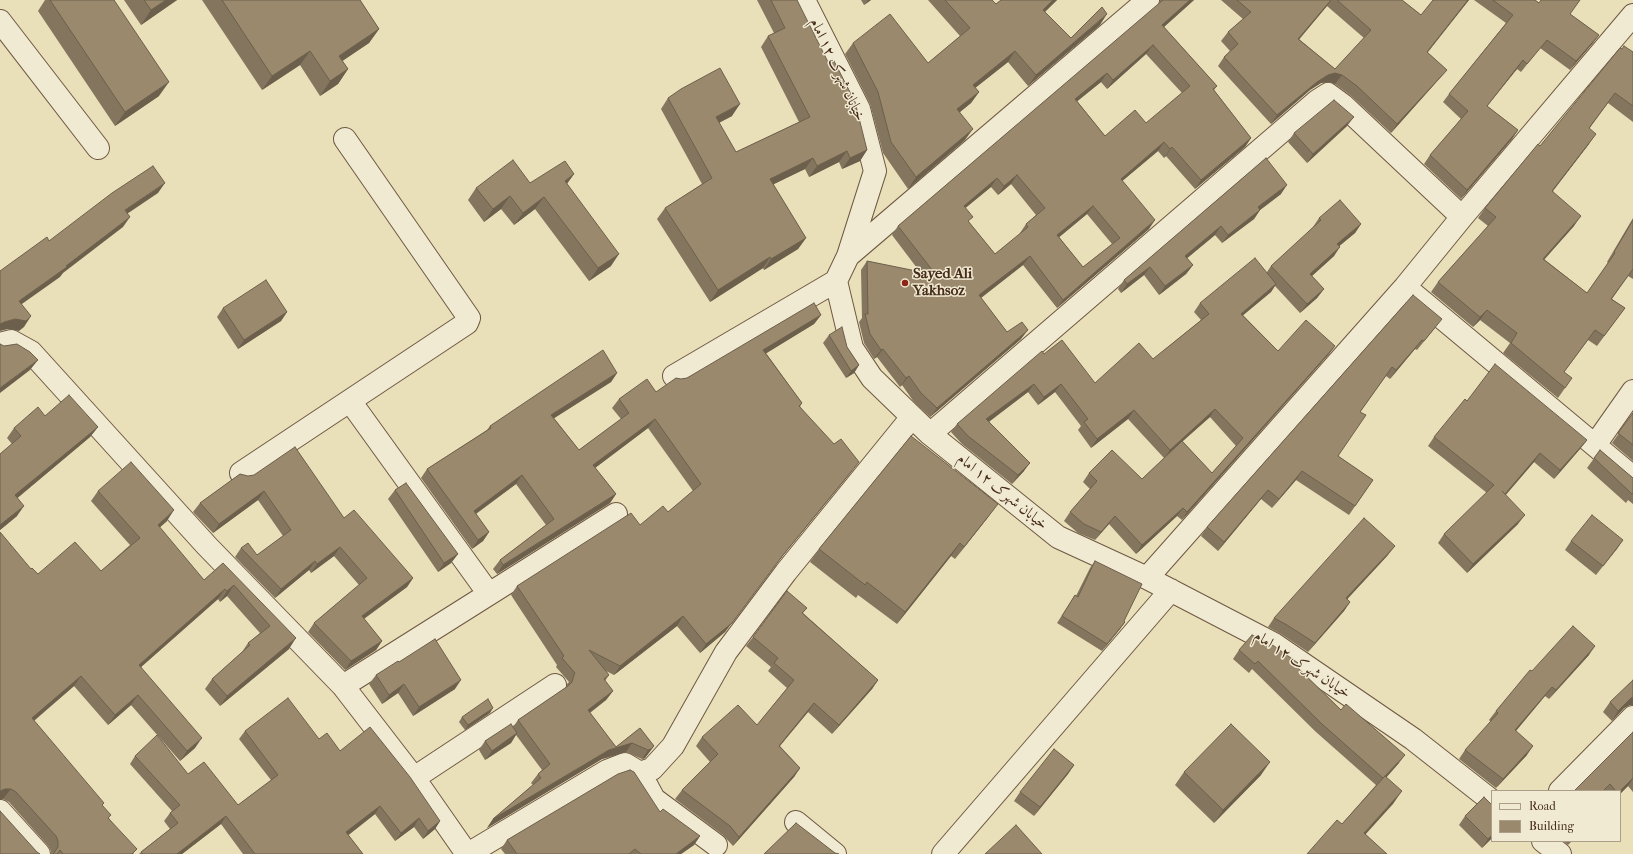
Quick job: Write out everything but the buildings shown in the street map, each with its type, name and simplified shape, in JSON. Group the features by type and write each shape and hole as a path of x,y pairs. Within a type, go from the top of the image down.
{"street":[{"name":"خیابان شهرک ۱۲ امام","path":"804,0 859,109 875,171 848,256 836,281 852,348 872,378 930,434 1058,537 1147,578 1274,644 1413,739 1491,800"},
{"path":"848,256 1148,0"},
{"path":"1147,578 1405,287 1462,217 1633,15"},
{"path":"0,22 98,148"},
{"path":"930,434 1317,101 1328,94 1343,105 1462,217"},
{"path":"241,473 467,323 468,318 345,139"},
{"path":"674,376 836,281"},
{"path":"1405,287 1633,476"},
{"path":"0,344 11,342 31,352 202,540 343,686 414,778 468,854 607,771 624,764 640,773 654,799 716,845"},
{"path":"1595,445 1633,390"},
{"path":"350,401 489,594"},
{"path":"640,773 652,769 673,746 726,652 786,572 912,417"},
{"path":"343,686 616,514"},
{"path":"943,854 1171,590"},
{"path":"414,778 555,685"},
{"path":"1561,790 1633,717"},
{"path":"0,811 39,854"},
{"path":"796,822 835,854"},
{"path":"1544,842 1560,854"}],"place":[{"name":"Sayed Ali Yakhsoz","path":"905,283"}]}
